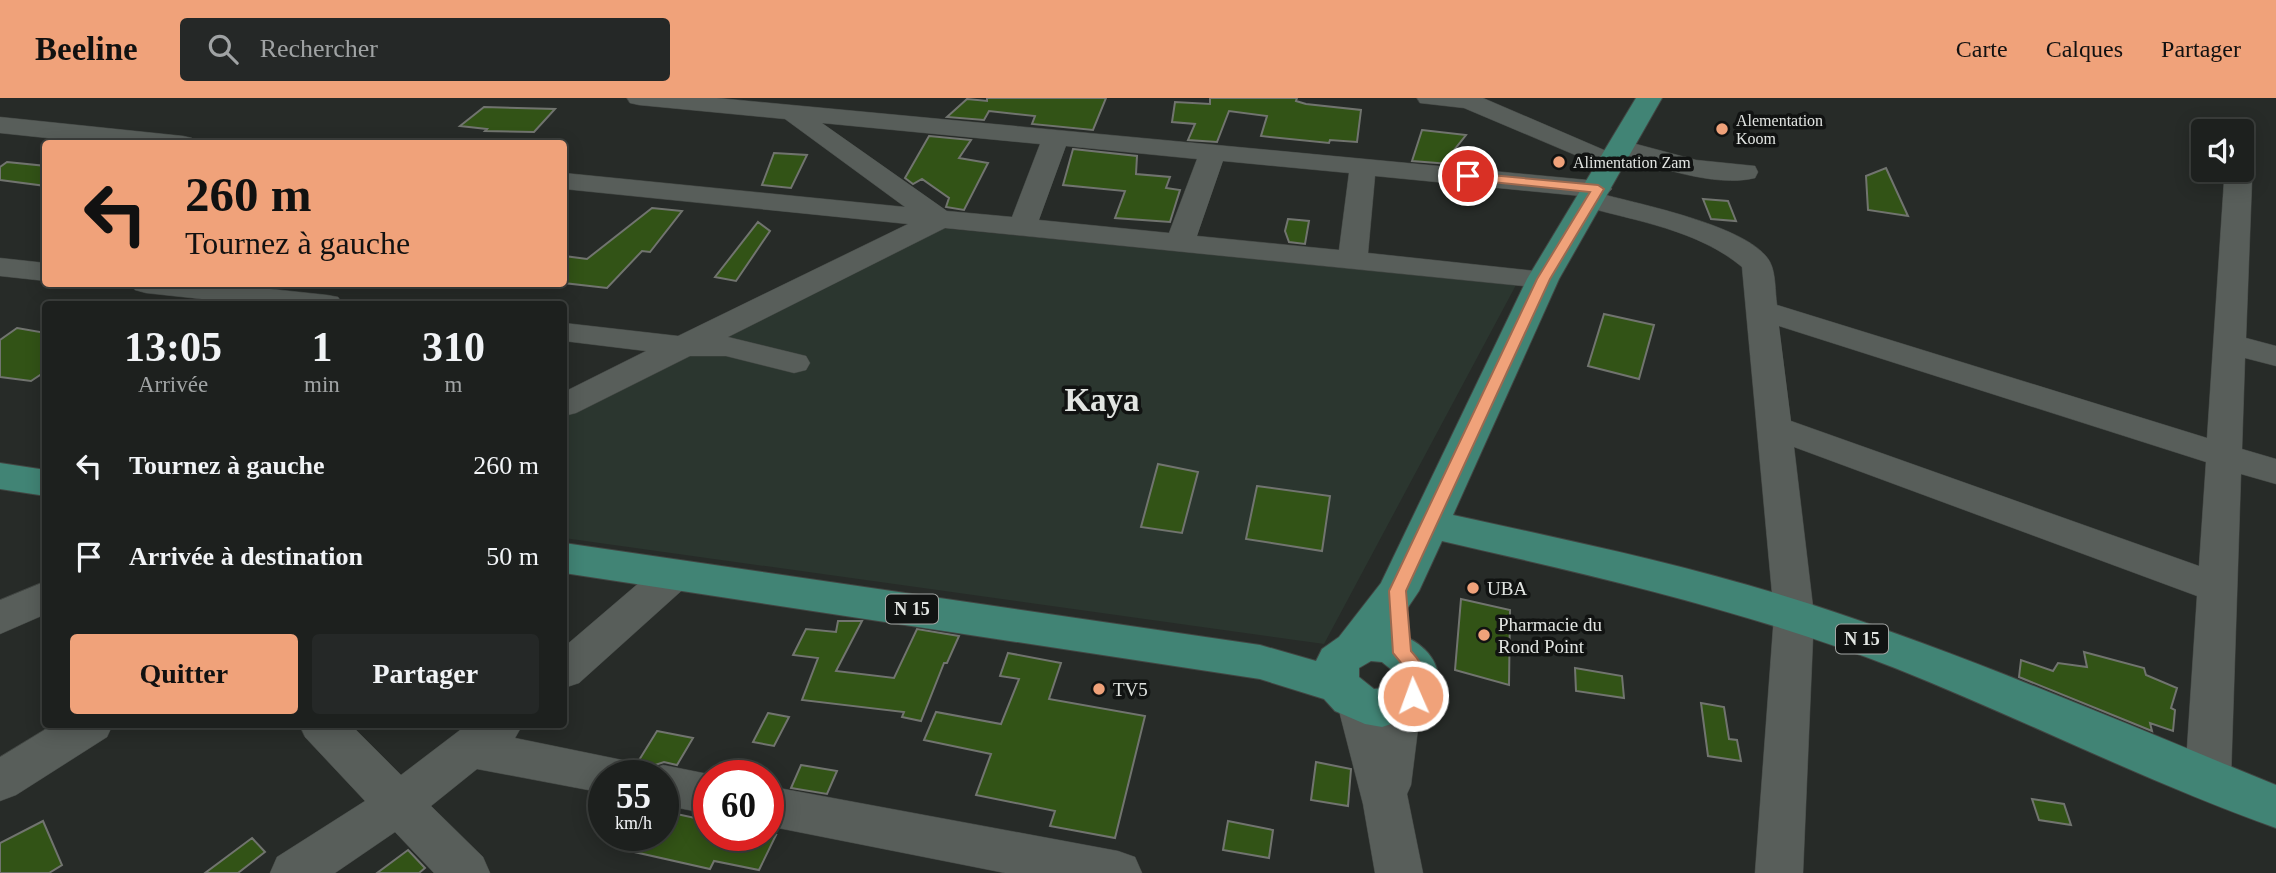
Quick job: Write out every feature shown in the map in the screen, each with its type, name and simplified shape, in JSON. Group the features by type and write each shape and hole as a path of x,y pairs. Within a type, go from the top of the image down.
{"main road":[{"path":"1430,524 1543,279 1649,98"},
{"path":"0,476 42,482"},
{"name":"N 15","path":"1359,679 1430,524 1629,569 1794,615 1910,656 2276,807"},
{"name":"N 15","path":"567,558 1359,679"},
{"name":"N 15","path":"1359,679 1371,643 1402,653 1398,591"}],"street":[{"path":"639,98 781,105 1056,137 1363,166 1606,175 1695,169 1745,172"},
{"path":"1429,98 1465,100 1746,253 1757,264 1794,615 1779,873"},
{"path":"781,105 940,219"},
{"path":"3,111 161,140"},
{"path":"1022,227 1056,137"},
{"path":"1180,243 1213,152"},
{"path":"1352,260 1363,166"},
{"path":"567,181 1543,279"},
{"path":"2208,778 2238,182"},
{"path":"567,404 940,219"},
{"path":"0,267 42,272"},
{"path":"173,287 300,301"},
{"path":"1761,310 2276,472"},
{"path":"567,332 684,346 726,346 794,363"},
{"path":"2230,343 2276,356"},
{"path":"1774,427 2217,588"},
{"path":"567,668 675,574"},
{"path":"0,618 42,598"},
{"path":"1359,679 1399,873"},
{"path":"0,781 85,728"},
{"path":"325,728 466,873"},
{"path":"294,873 399,804 487,737 588,768"},
{"path":"784,809 1097,871"}],"shaded area":[{"path":"940,228 1516,285 1324,644 567,538 567,415"}],"building":[{"path":"987,98 1106,98 1093,130 1032,124 1035,116 989,111 984,120 947,117 967,99 987,101"},
{"path":"1210,98 1297,98 1296,101 1306,104 1361,110 1357,142 1330,140 1329,143 1261,136 1267,116 1229,111 1217,142 1188,140 1195,124 1172,122 1175,102 1210,104"},
{"path":"484,107 555,109 534,132 485,131 487,129 460,126"},
{"path":"1422,130 1466,135 1451,154 1450,164 1412,161"},
{"path":"929,136 971,140 959,158 988,163 964,210 946,207 949,198 922,179 913,184 905,178"},
{"path":"1073,149 1137,156 1136,174 1170,177 1166,188 1180,190 1170,222 1115,218 1125,191 1063,185"},
{"path":"774,153 807,155 791,188 762,185"},
{"path":"7,162 42,166 42,185 0,180 0,167"},
{"path":"1886,168 1908,216 1868,210 1866,176"},
{"path":"1703,199 1728,201 1736,221 1711,219"},
{"path":"652,208 682,211 650,252 642,251 607,288 567,283 567,256 587,259"},
{"path":"1288,219 1309,221 1305,244 1289,242 1285,231"},
{"path":"758,222 770,231 736,281 715,277"},
{"path":"1604,314 1654,325 1639,379 1588,366"},
{"path":"17,328 42,332 42,374 31,381 0,377 0,340"},
{"path":"1158,464 1198,472 1182,533 1141,527"},
{"path":"1257,486 1330,496 1322,551 1246,539"},
{"name":"Pharmacie du Rond Point","path":"1461,599 1510,610 1509,685 1455,670"},
{"path":"838,621 862,621 836,671 894,678 917,629 959,636 947,663 944,663 921,721 902,717 904,712 802,700 818,658 793,655 806,629 836,632"},
{"path":"2084,652 2144,668 2146,675 2177,688 2171,708 2175,710 2173,731 2150,723 2152,731 2019,677 2021,660 2053,671 2058,663 2087,667"},
{"path":"1008,653 1061,663 1049,699 1145,716 1115,838 1050,826 1055,811 976,795 991,754 924,740 936,712 1001,724 1019,679 1000,676"},
{"path":"1575,668 1622,676 1624,698 1576,691"},
{"path":"1701,703 1724,707 1729,739 1737,740 1741,761 1708,756"},
{"path":"768,713 789,717 774,746 753,742"},
{"path":"657,731 693,738 679,762 639,760"},
{"path":"1316,762 1351,769 1348,806 1311,800"},
{"path":"801,765 837,771 827,794 791,788"},
{"path":"2032,799 2064,804 2071,825 2039,820"},
{"path":"679,814 693,818 693,851 768,851 759,870 714,861 710,869 630,851 679,851"},
{"path":"43,821 62,865 49,873 0,873 0,843"},
{"path":"1228,821 1273,830 1269,858 1223,850"},
{"path":"252,838 265,852 238,873 205,873"},
{"path":"408,850 425,868 419,873 377,873"}],"place":[{"name":"Alementation Koom","path":"1722,129"},
{"name":"Alimentation Zam","path":"1559,162"},
{"name":"UBA","path":"1473,588"},
{"name":"Pharmacie du Rond Point","path":"1484,635"},
{"name":"TV5","path":"1099,689"}],"district":[{"name":"Kaya","path":"1102,400"}],"route":[{"path":"1413,696 1418,682 1414,666 1402,653 1398,591 1543,279 1598,189 1468,176"}]}
